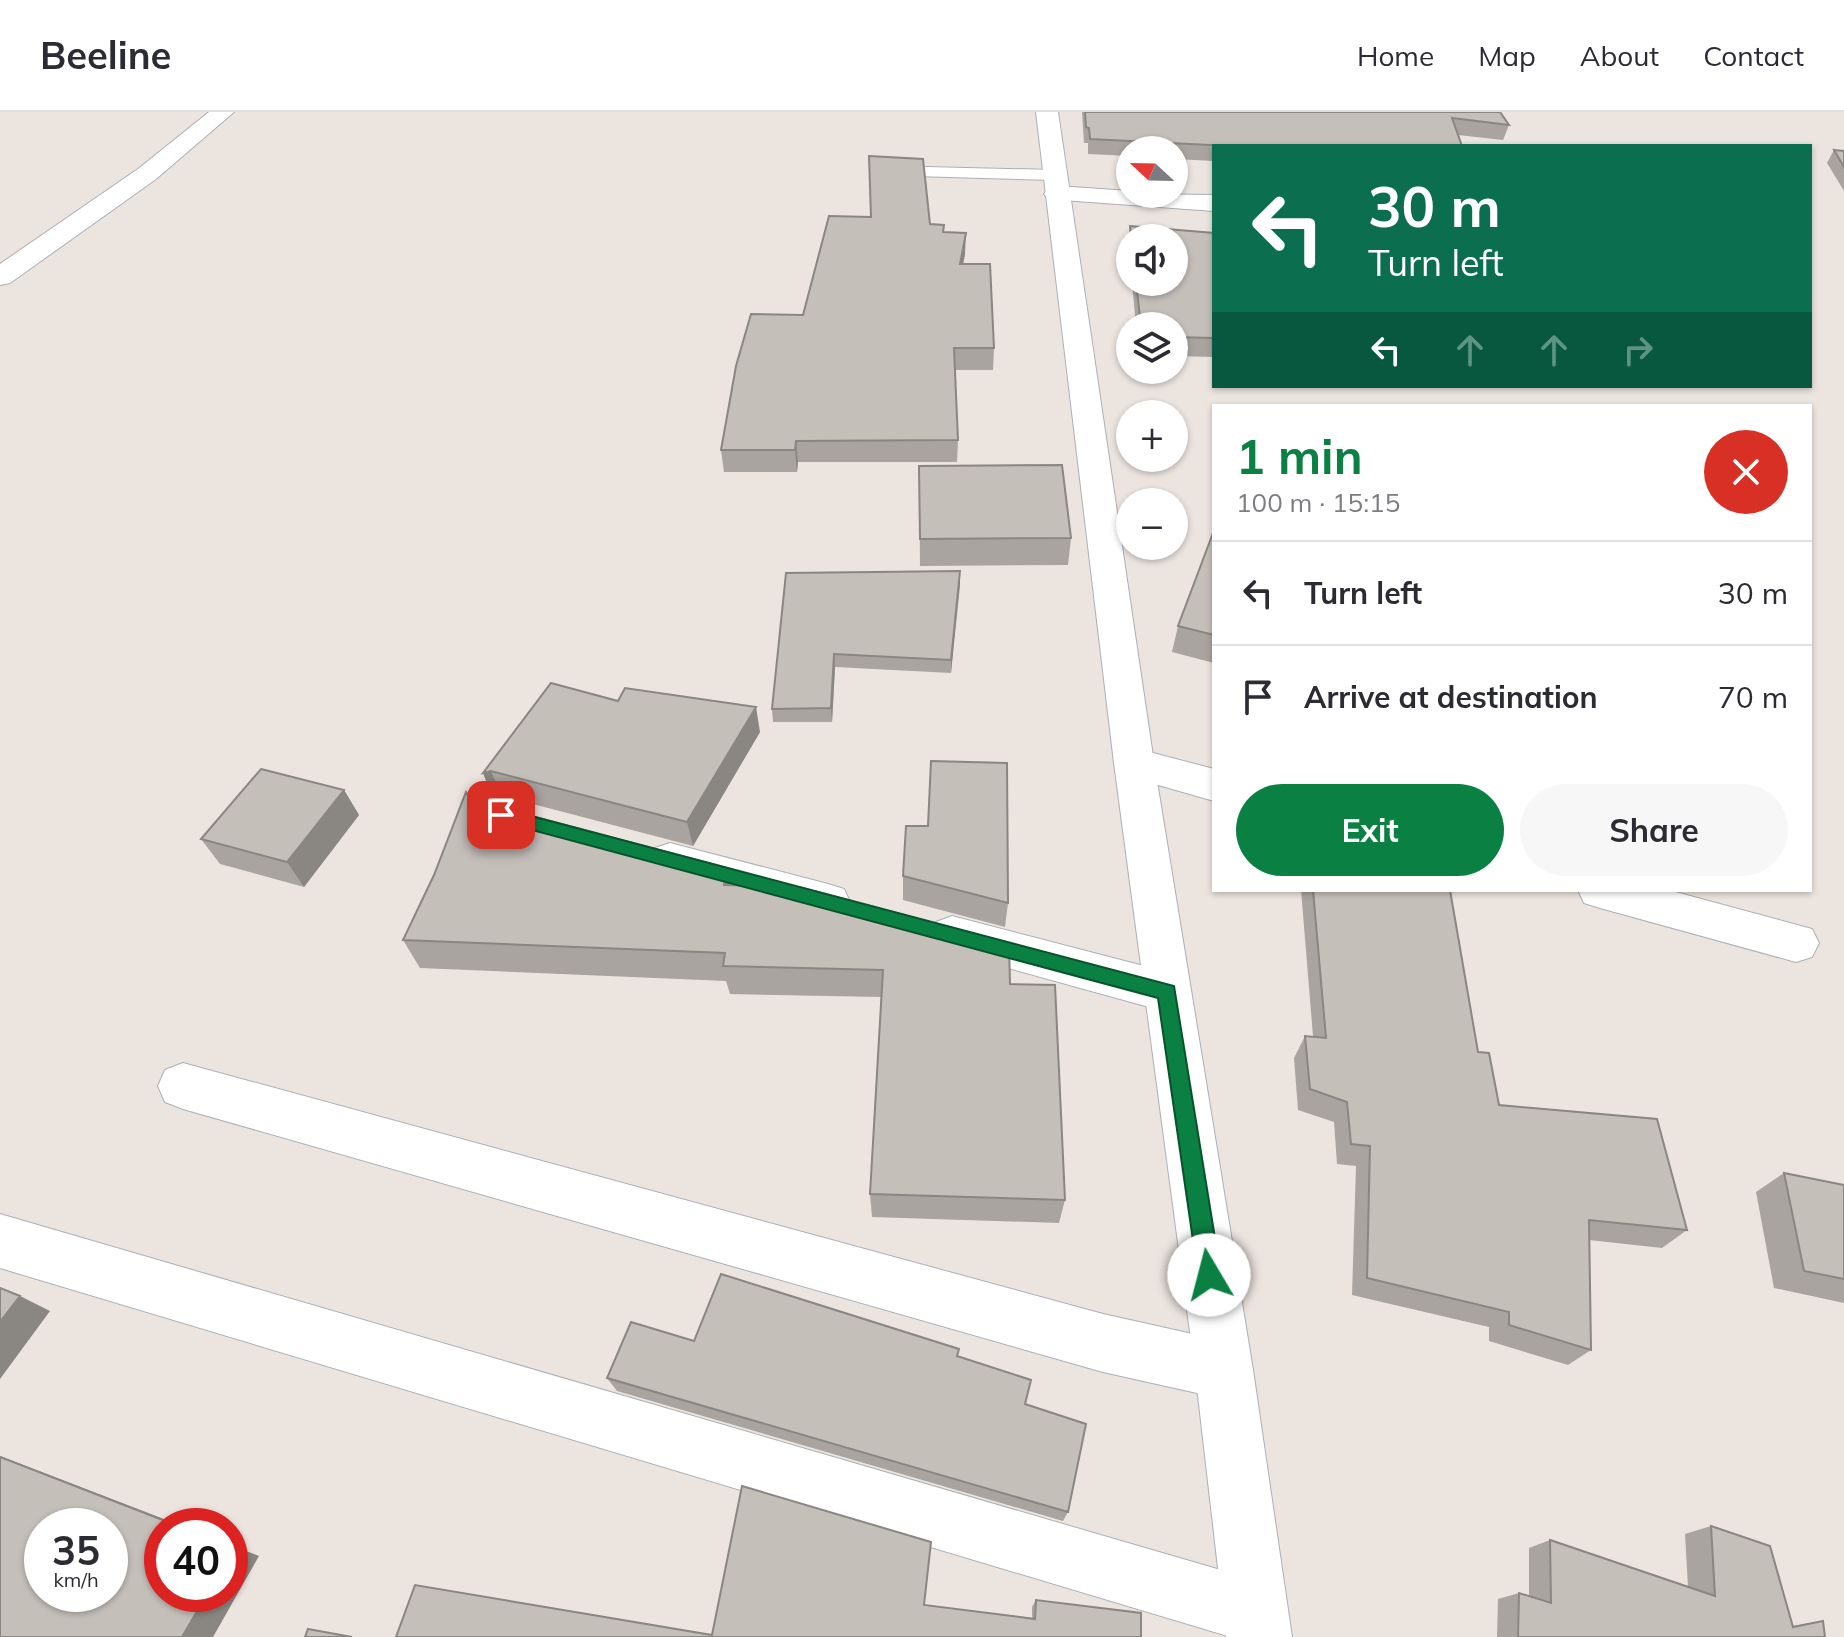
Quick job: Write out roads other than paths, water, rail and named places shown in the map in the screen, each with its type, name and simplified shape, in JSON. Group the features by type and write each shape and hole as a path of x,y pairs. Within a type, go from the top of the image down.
{"street":[{"path":"0,277 147,174 223,112"},
{"path":"0,1241 1257,1624 1224,1370 1134,763 1047,112"},
{"path":"1056,184 1212,203"},
{"path":"1134,763 1212,784"},
{"path":"637,851 864,911"},
{"path":"1607,892 1796,943"},
{"path":"910,923 1167,992"},
{"path":"183,1086 1103,1343 1224,1370"}],"lane":[{"path":"883,171 1056,184"}]}
